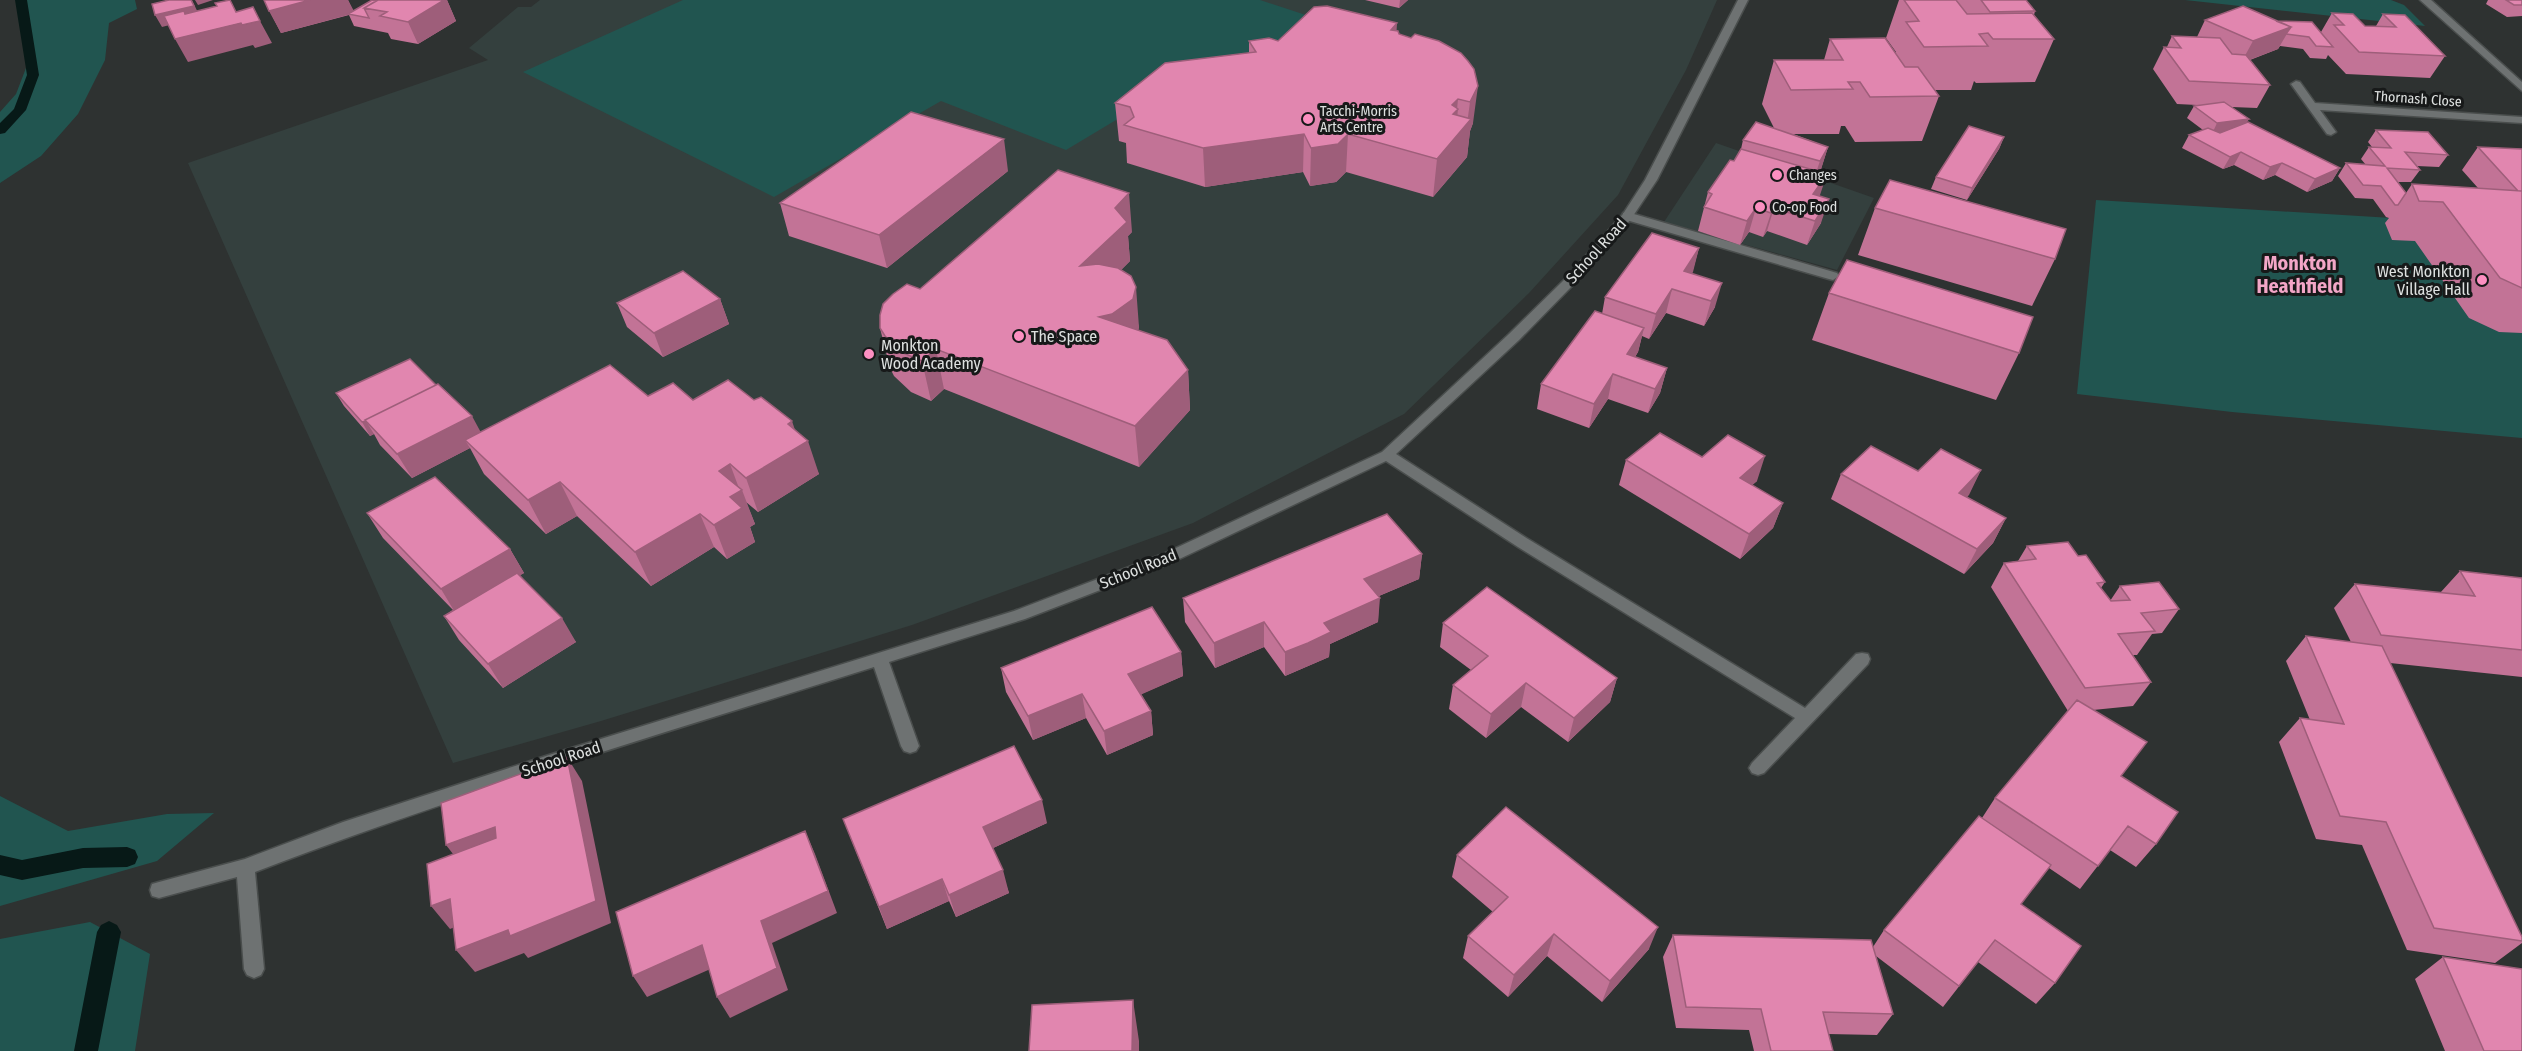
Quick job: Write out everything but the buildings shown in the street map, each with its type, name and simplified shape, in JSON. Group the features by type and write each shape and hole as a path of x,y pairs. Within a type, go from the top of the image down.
{"street":[{"name":"School Road","path":"159,890 245,867 343,830 549,762 1019,615 1168,558 1387,455 1514,337 1569,282 1628,216 1651,180 1743,0"},
{"path":"2425,0 2522,88"},
{"path":"2296,84 2331,132"},
{"name":"Thornash Close","path":"2312,106 2522,120"},
{"path":"1628,216 1833,276"},
{"path":"1387,455 1523,543 1808,718"},
{"path":"1758,768 1862,659"},
{"path":"880,660 910,746"},
{"path":"245,867 254,969"}],"shaded area":[{"path":"20,0 135,0 137,9 109,23 105,60 78,114 41,156 0,183 0,112 16,94 31,55"},
{"name":"Monkton Wood Academy","path":"540,0 1717,0 1686,70 1618,195 1529,293 1404,414 1193,523 912,625 601,721 453,763 188,163 488,60 469,48 518,7 531,7"},
{"path":"683,0 1260,0 1318,19 1237,76 1176,84 1066,150 941,101 774,197 523,72"},
{"path":"2185,0 2391,0 2404,5 2425,26"},
{"path":"1716,143 1874,198 1837,270 1664,222"},
{"path":"2096,200 2522,226 2522,438 2232,412 2077,394"},
{"path":"0,796 68,831 167,814 214,813 157,861 0,906"},
{"path":"90,922 150,954 135,1051 0,1051 0,939"}],"waterway":[{"path":"0,130 20,110 33,75 21,0"},
{"path":"0,865 22,870 83,858 127,857"},
{"path":"86,1051 109,932"}],"place":[{"name":"Tacchi-Morris Arts Centre","path":"1308,119"},
{"name":"Changes","path":"1777,175"},
{"name":"Co-op Food","path":"1760,207"},
{"name":"West Monkton Village Hall","path":"2482,280"},
{"name":"The Space","path":"1019,336"},
{"name":"Monkton Wood Academy","path":"869,354"}],"district":[{"name":"Monkton Heathfield","path":"2300,274"}]}
